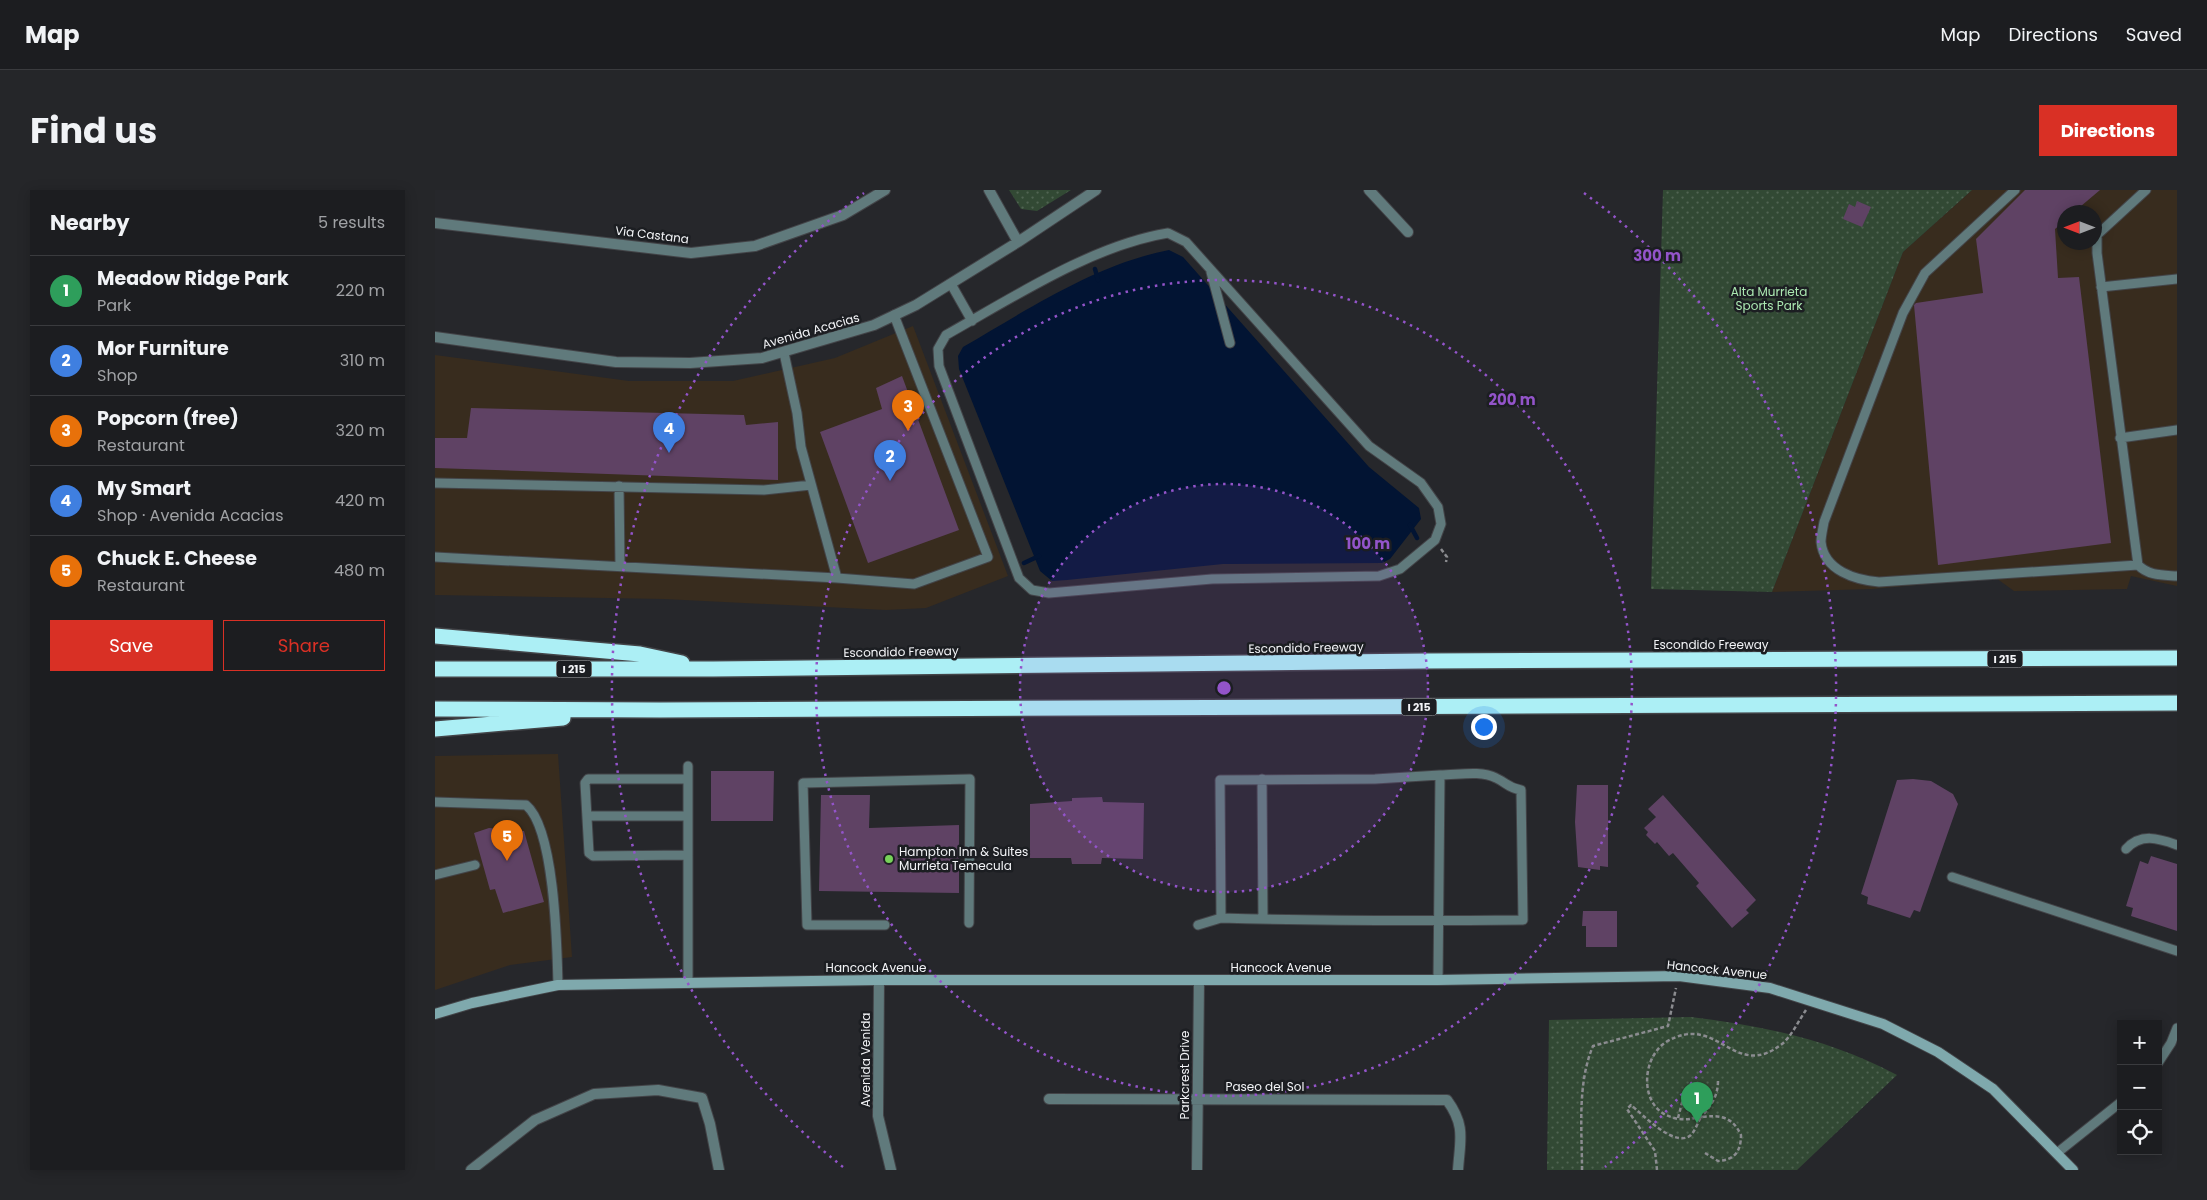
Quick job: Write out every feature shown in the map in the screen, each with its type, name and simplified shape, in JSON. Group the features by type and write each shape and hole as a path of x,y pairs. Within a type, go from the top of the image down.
{"highway":[{"path":"435,636 640,654 713,669"},
{"name":"Escondido Freeway","path":"435,668 713,669 1426,662 2177,658"},
{"name":"I 215","path":"435,709 660,710 2177,703"},
{"path":"435,729 660,710"}],"main road":[{"name":"Hancock Avenue","path":"435,1014 472,1003 558,985 879,980 1438,980 1679,976 1770,988 1883,1024 1938,1052 1993,1089 2073,1170"}],"street":[{"name":"Via Castana","path":"435,223 691,253 755,246 843,215 885,190"},
{"path":"989,190 1018,242"},
{"name":"Avenida Acacias","path":"435,337 616,362 691,363 762,358 874,325 894,315 951,284 1097,190"},
{"path":"1369,190 1408,232"},
{"name":"Avenida Venida","path":"879,980 878,1116 891,1170"},
{"name":"Parkcrest Drive","path":"1197,1170 1199,981"},
{"path":"471,1170 535,1120 594,1094 658,1090 702,1098 710,1124 719,1170"},
{"name":"Paseo del Sol","path":"1049,1099 1447,1100 1458,1116 1460,1132 1458,1170"}],"lane":[{"path":"2015,190 1925,273 1903,313 1824,522 1821,542 1828,560 1841,571 1858,580 1879,582 2138,565"},
{"path":"2145,190 2097,235 2101,288 2138,565 2145,572 2154,575 2177,576"},
{"path":"1168,233 1186,242 1369,446 1421,483 1438,507 1441,524 1435,540 1400,569 1379,576 1212,579 1049,593 1032,590 1019,578 939,366 938,349 946,335 972,321 1061,271 1146,236 1168,233"},
{"path":"1211,269 1230,343"},
{"path":"2101,288 2177,280"},
{"path":"951,284 972,321"},
{"path":"435,557 620,565 914,584 988,557 894,315"},
{"path":"784,353 797,413 801,447 837,578"},
{"path":"2120,438 2177,430"},
{"path":"435,482 765,490 811,485"},
{"path":"619,486 620,565"},
{"path":"687,766 688,983"},
{"path":"1198,925 1221,918 1523,920 1521,790 1510,788 1497,778 1481,774 1375,779 1220,780 1221,918"},
{"path":"1438,980 1440,775"},
{"path":"687,779 588,779 585,783 589,853 593,856 687,855"},
{"path":"885,925 807,925 803,783 970,779 969,923"},
{"path":"1262,780 1263,919"},
{"path":"435,802 526,805 533,811 546,850 554,900 558,985"},
{"path":"587,816 687,816"},
{"path":"2126,849 2137,840 2144,838 2159,839 2177,845"},
{"path":"435,875 475,865"},
{"path":"1952,877 2177,951"},
{"path":"2162,1057 2171,1044 2177,1028"},
{"path":"2057,1154 2117,1105"}],"path":[{"path":"1435,540 1447,557 1446,562"},
{"path":"1582,1170 1585,1065 1593,1046 1667,1026 1679,976"},
{"path":"1705,1153 1718,1161 1732,1158 1738,1153 1741,1136 1732,1121 1725,1117 1669,1117 1655,1106 1647,1089 1648,1069 1652,1054 1665,1043 1695,1032 1713,1038 1744,1055 1756,1056 1783,1043 1813,1001"},
{"path":"1657,1170 1655,1151 1627,1109 1628,1106 1631,1105 1670,1136 1681,1138 1691,1135 1701,1117 1714,1100 1718,1090 1718,1081"},
{"path":"1678,1118 1683,1099"}],"shaded area":[{"path":"1972,190 2177,190 2177,586 2131,576 2127,589 2014,591 1996,578 1872,589 1772,592 1903,252"},
{"path":"913,326 1008,576 926,608 886,610 664,599 435,595 435,355 629,381 733,381 835,358"},
{"path":"558,754 572,957 510,965 435,990 435,756"}],"green space":[{"path":"1009,190 1071,190 1037,211 1021,209"},
{"name":"Alta Murrieta Sports Park","path":"1663,190 1972,190 1903,252 1772,592 1651,589"},
{"path":"1691,1017 1745,1025 1797,1036 1847,1052 1897,1075 1797,1170 1547,1170 1549,1020"}],"water":[{"path":"1169,250 1183,257 1369,467 1419,508 1421,519 1390,559 1382,563 1223,564 1052,581 1040,571 959,369 958,356 963,347 1063,290 1115,266"}],"building":[{"path":"2025,190 2100,190 2082,205 2057,205 2057,227 2055,229 2058,278 2079,277 2111,543 1938,565 1914,305 1916,303 1983,293 1976,239"},
{"path":"1857,201 1871,207 1862,227 1843,219 1849,204 1855,207"},
{"path":"902,376 959,530 868,563 820,432 882,409 876,388"},
{"path":"471,408 744,415 746,425 778,422 778,480 435,468 435,438 467,438"},
{"path":"711,771 774,771 773,821 711,821"},
{"path":"1897,780 1931,781 1953,794 1958,804 1920,912 1914,910 1910,918 1867,904 1868,897 1861,894"},
{"path":"1577,785 1608,785 1608,867 1600,866 1600,870 1578,867 1575,822"},
{"name":"Hampton Inn & Suites Murrieta Temecula","path":"821,795 870,795 869,828 959,825 959,893 819,891"},
{"path":"1663,795 1756,900 1746,910 1749,913 1732,928 1696,886 1699,883 1673,853 1669,856 1657,842 1655,844 1646,835 1648,832 1644,828 1656,817 1648,809"},
{"path":"1102,797 1103,802 1144,803 1143,859 1102,858 1101,864 1072,864 1071,858 1030,858 1030,804 1072,801 1072,798"},
{"path":"489,828 524,831 544,902 503,913 495,889 490,890 474,833"},
{"path":"2151,856 2177,864 2177,931 2131,916 2133,908 2126,906 2140,861 2148,864"},
{"path":"1583,911 1617,911 1617,947 1586,947 1586,926 1582,926"}],"waterway":[{"path":"1095,269 1098,280"},
{"path":"1410,525 1417,538"},
{"path":"1024,563 1039,556"}],"place":[{"name":"Popcorn (free)","path":"908,431"},
{"name":"My Smart","path":"669,453"},
{"name":"Mor Furniture","path":"890,481"},
{"name":"Hampton Inn & Suites Murrieta Temecula","path":"889,859"},
{"name":"Chuck E. Cheese","path":"507,861"},
{"name":"Meadow Ridge Park","path":"1697,1123"}]}
